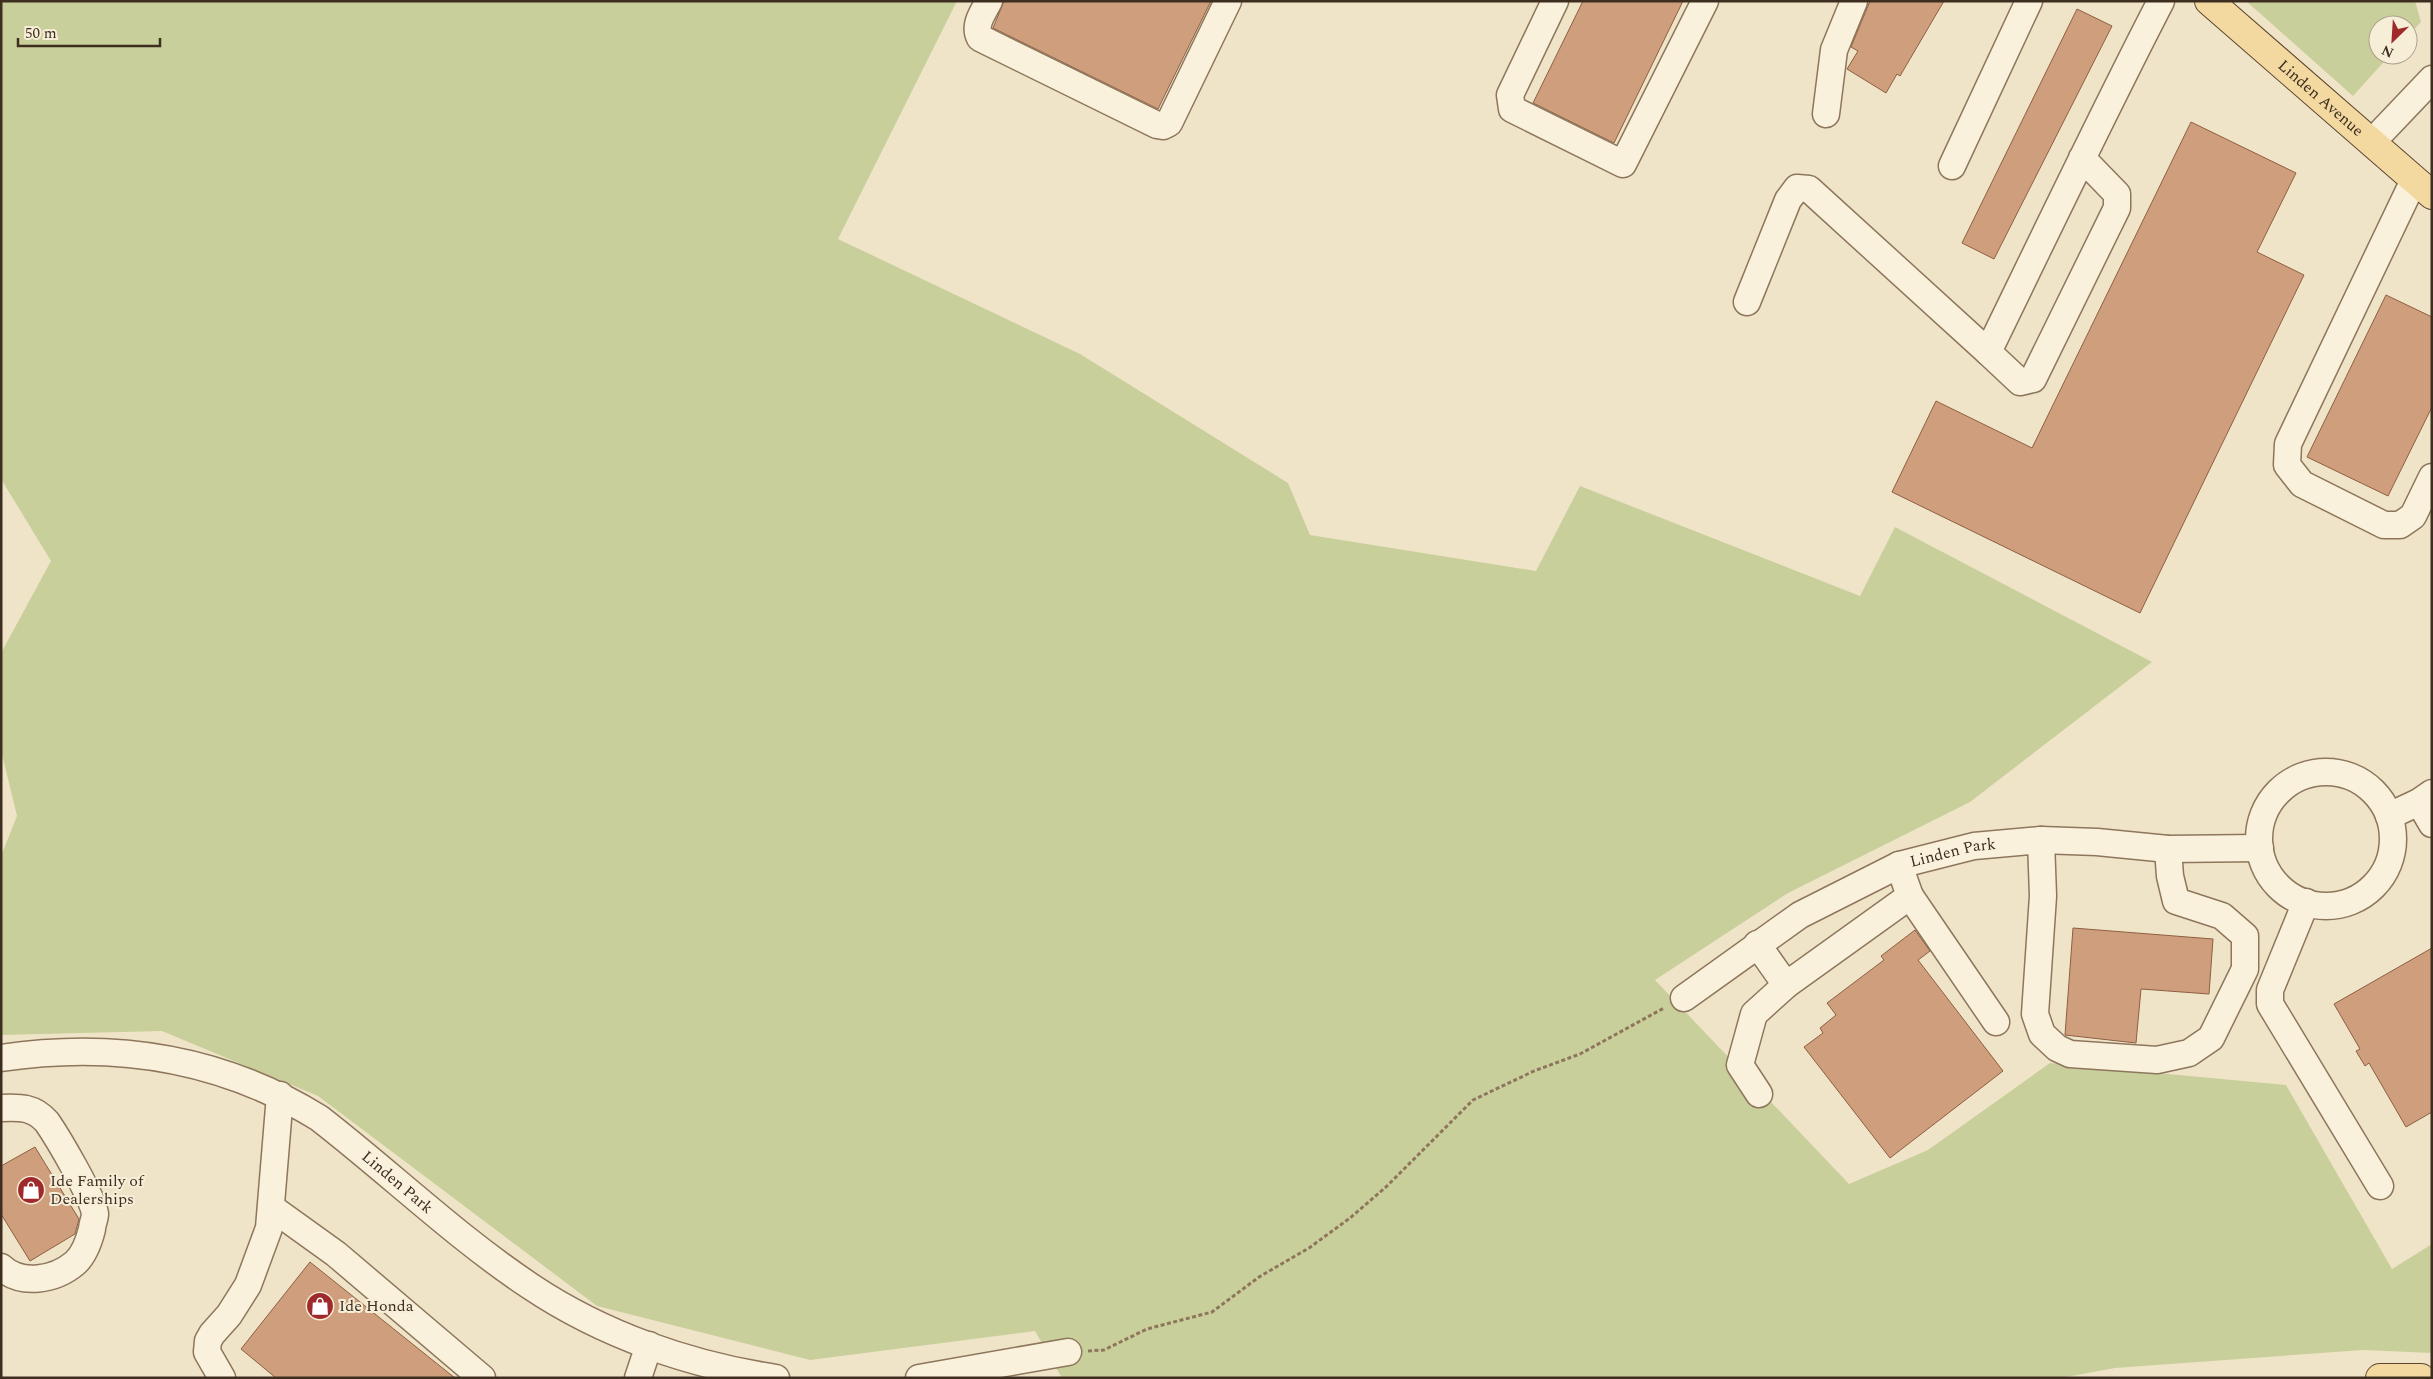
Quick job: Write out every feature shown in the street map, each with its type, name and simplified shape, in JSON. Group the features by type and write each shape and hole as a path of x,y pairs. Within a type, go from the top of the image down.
{"main road":[{"name":"Linden Avenue","path":"2209,1 2423,187"},
{"path":"2380,1378 2421,1378"}],"street":[{"path":"989,1 977,24 977,32 980,38 1157,125 1163,126 1169,123 1228,1"},
{"path":"1555,1 1510,95 1512,109 1623,164 1705,1"},
{"path":"1826,114 1834,50 1854,1"},
{"path":"1952,166 2029,1"},
{"path":"1988,352 2161,1"},
{"path":"2372,142 2432,79"},
{"path":"1747,302 1788,200 1797,188 1810,189 2020,382 2033,379 2117,208 2118,194 2082,158"},
{"path":"2423,187 2288,444 2287,465 2302,484 2384,525 2400,525 2413,516 2432,476"},
{"path":"2329,772 2350,776 2369,787 2383,802 2389,816 2392,823 2394,844 2388,865 2377,883 2359,898 2338,905 2315,905 2306,902 2293,897 2275,883 2263,863 2259,840 2262,818 2272,798 2288,783 2308,774 2329,772"},
{"path":"2389,816 2426,797 2432,824"},
{"path":"2040,840 2042,896 2034,1014 2042,1034 2057,1048 2070,1054 2157,1060 2189,1054 2211,1038 2244,969 2245,936 2222,916 2176,901 2170,876 2168,849"},
{"name":"Linden Park","path":"1684,998 1800,915 1898,865 1974,846 2040,840 2097,842 2168,849 2260,848"},
{"path":"1898,865 1910,896 1996,1022"},
{"path":"1759,1094 1740,1065 1754,1014 1786,985 1910,896"},
{"path":"2306,902 2270,990 2270,1004 2380,1186"},
{"path":"1757,944 1786,985"},
{"name":"Linden Park","path":"1,1058 84,1051 152,1056 228,1073 280,1096 319,1118 488,1256 531,1287 595,1321 649,1345 688,1359 776,1378"},
{"path":"222,1378 207,1352 208,1341 229,1315 248,1285 269,1228 280,1096"},
{"path":"1,1108 27,1109 38,1112 47,1122 88,1196 94,1214 84,1251 75,1263 61,1272 31,1280 18,1278 1,1267"},
{"path":"272,1208 336,1254 482,1378"},
{"path":"638,1378 649,1345"},
{"path":"918,1378 1011,1370 1068,1352"}],"path":[{"path":"1068,1352 1104,1350 1147,1329 1212,1312 1259,1277 1308,1248 1350,1218 1387,1186 1474,1100 1534,1071 1580,1054 1640,1019 1684,998"}],"green space":[{"path":"1,1 957,1 838,239 1080,354 1288,483 1310,535 1536,571 1580,486 1860,596 1895,527 2152,662 1970,802 1788,893 1655,980 1849,1184 1928,1150 2050,1063 2286,1085 2392,1269 2432,1244 2432,1353 2363,1350 2115,1368 2061,1378 1062,1378 1035,1331 810,1360 597,1306 318,1096 162,1031 2,1035 1,856 17,816 1,750 1,653 51,561 1,479"},
{"path":"2246,1 2415,1 2421,22 2418,25 2418,15 2368,15 2368,65 2381,65 2353,96"}],"building":[{"path":"1004,1 1211,1 1158,109 993,28"},
{"path":"1583,1 1683,1 1614,143 1533,103"},
{"path":"1870,1 1944,1 1900,76 1897,74 1886,93 1847,69 1858,51 1851,47"},
{"path":"2077,9 2112,26 1994,259 1962,243"},
{"path":"2191,122 2296,173 2257,252 2304,275 2140,613 1892,492 1936,401 2032,448"},
{"path":"2386,295 2432,317 2432,407 2388,496 2307,457"},
{"path":"2073,928 2213,939 2209,994 2141,989 2136,1043 2065,1035"},
{"path":"1915,930 1930,951 1918,960 2003,1071 1890,1158 1804,1047 1823,1033 1820,1028 1836,1015 1827,1003 1884,960 1881,956"},
{"path":"2432,948 2432,1112 2406,1127 2369,1063 2365,1066 2356,1051 2360,1049 2334,1004"},
{"name":"Ide Family of Dealerships","path":"35,1147 79,1219 75,1234 30,1261 1,1214 1,1166"},
{"name":"Ide Honda","path":"310,1262 455,1378 276,1378 241,1349"}],"place":[{"name":"Ide Family of Dealerships","path":"31,1190"},
{"name":"Ide Honda","path":"320,1306"}]}
